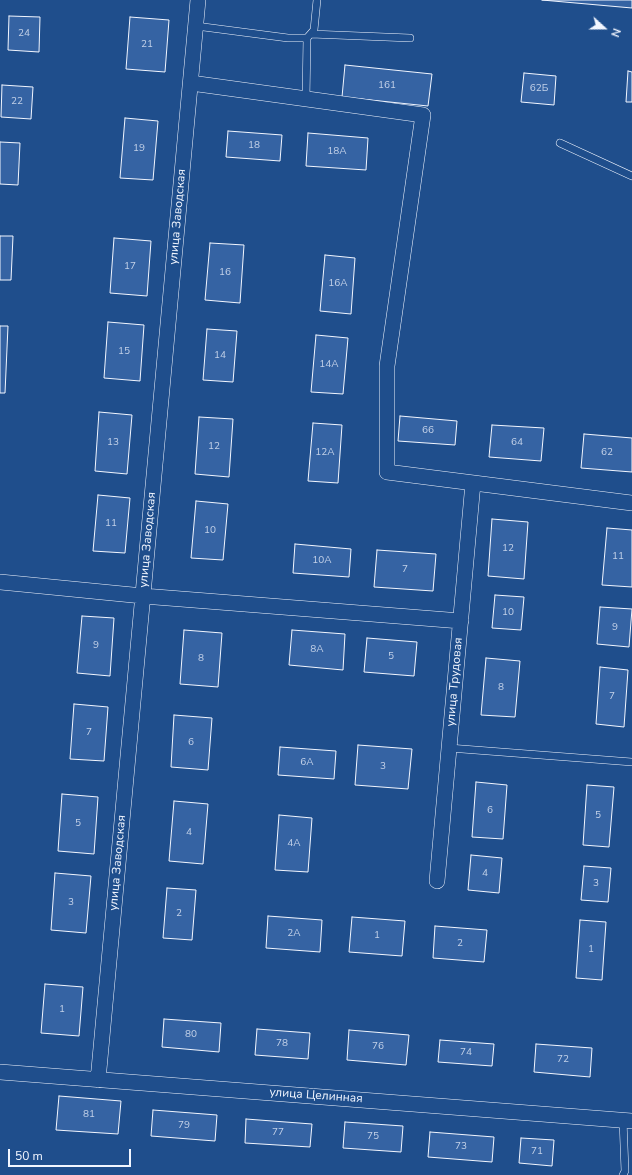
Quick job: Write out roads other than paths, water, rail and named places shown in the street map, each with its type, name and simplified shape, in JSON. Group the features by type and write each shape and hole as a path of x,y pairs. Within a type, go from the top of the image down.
{"street":[{"name":"улица Заводская","path":"98,1080 198,0"},
{"path":"190,83 423,115 387,366 387,472 632,504"},
{"name":"улица Трудовая","path":"437,881 473,483"},
{"path":"0,582 143,596 461,621"},
{"name":"улица Целинная","path":"0,1072 627,1120"}],"lane":[{"path":"306,99 309,36 314,30 317,0"},
{"path":"196,26 288,38 309,36 410,38"},
{"path":"560,143 632,176"},
{"path":"449,748 632,762"},
{"path":"624,1174 627,1120"}]}
